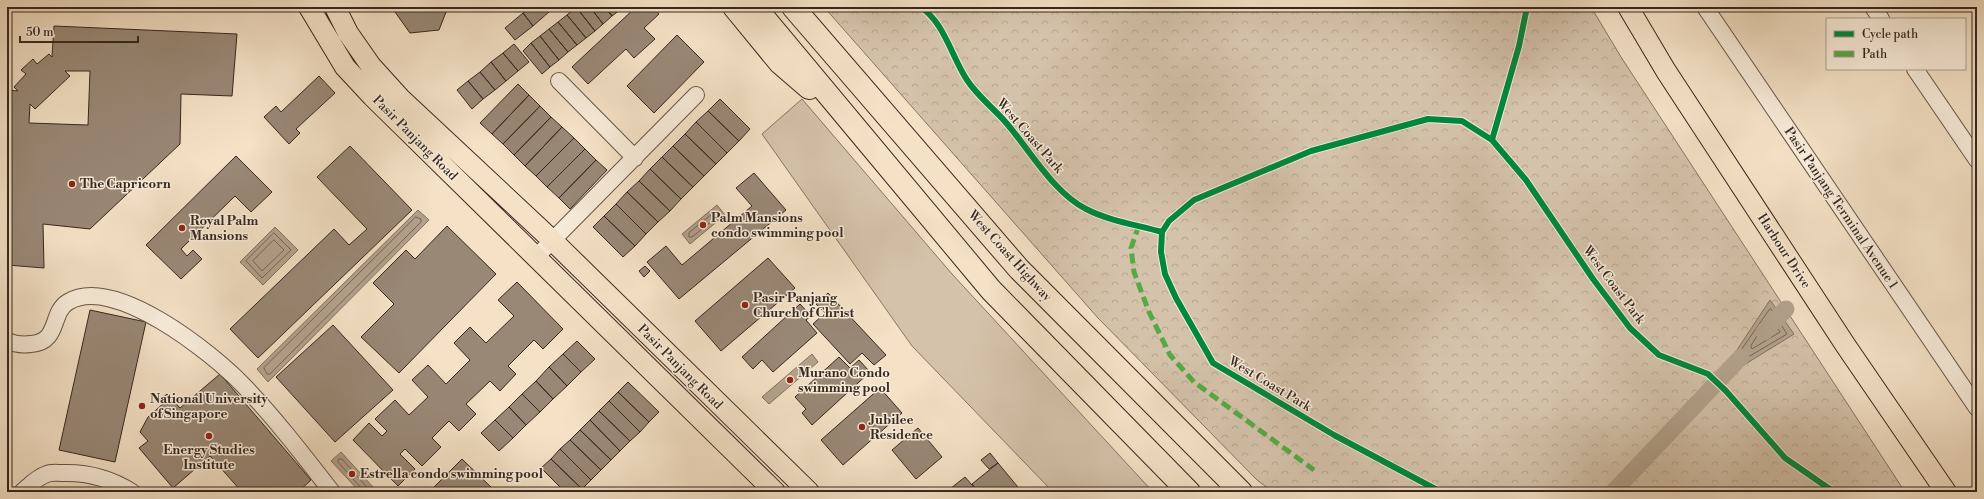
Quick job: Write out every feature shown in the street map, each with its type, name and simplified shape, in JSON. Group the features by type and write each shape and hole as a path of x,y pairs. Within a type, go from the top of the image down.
{"highway":[{"path":"734,7 780,63 845,115"},
{"path":"755,7 991,290 1189,492"},
{"name":"West Coast Highway","path":"793,7 1019,269 1241,492"}],"main road":[{"name":"Pasir Panjang Road","path":"309,7 345,67 535,258 775,492"},
{"name":"Pasir Panjang Road","path":"335,7 348,33 371,66 400,98 553,241 809,492"},
{"name":"Harbour Drive","path":"1628,7 1684,97 1846,346 1946,492"}],"street":[{"name":"Pasir Panjang Terminal Avenue 1","path":"1705,7 1977,408"},
{"path":"1873,7 1880,18"},
{"path":"1916,70 1976,156"},
{"path":"559,81 635,158"},
{"path":"535,258 696,95"},
{"path":"7,341 24,345 43,341 50,335 63,307 68,302 78,298 95,296 117,300 137,307 196,344 242,384 332,492"},
{"path":"22,492 39,478 48,473 76,472 98,476 118,482 132,492"}],"green space":[{"path":"824,7 1591,7 1621,57 1905,492 1273,492 1257,480 1098,318"},
{"path":"802,99 952,274 1153,492 1053,492 912,346 762,134"}],"water":[{"name":"Palm Mansions condo swimming pool","path":"717,205 725,215 690,244 682,234"},
{"path":"418,210 429,220 268,382 257,369"},
{"path":"275,227 298,250 263,285 240,262"},
{"path":"1770,300 1794,334 1726,376 1721,369 1733,356"},
{"name":"Murano Condo swimming pool","path":"812,354 818,362 769,404 762,397"},
{"name":"Estrella condo swimming pool","path":"341,452 373,487 368,492 360,492 331,461"}],"building":[{"path":"397,7 448,7 439,30 410,33 395,12"},
{"path":"531,7 547,7 550,11 533,26 523,13"},
{"path":"547,7 556,7 550,11"},
{"path":"576,7 595,31 586,38 567,15"},
{"path":"576,7 590,7 603,24 595,31"},
{"path":"590,7 605,7 612,16 603,24"},
{"path":"605,7 619,7 621,9 612,16"},
{"path":"636,7 653,7 659,14 644,28 655,39 634,58 626,49 588,84 572,67"},
{"path":"523,13 533,26 515,40 505,28"},
{"path":"567,15 586,38 577,45 558,22"},
{"path":"558,22 577,45 568,52 549,29"},
{"name":"The Capricorn","path":"54,26 237,34 232,96 181,94 180,144 90,229 43,224 44,268 7,265 7,90 18,91 14,87 26,74 21,70 33,59 37,64 49,54 52,57","holes":["65,71 90,71 88,125 29,123 30,104 35,109 70,76"]},
{"path":"549,29 568,52 559,60 540,36"},
{"path":"677,35 704,62 654,113 627,86"},
{"path":"540,36 559,60 550,67 531,43"},
{"path":"531,43 550,67 542,74 523,51"},
{"path":"514,44 529,62 518,71 503,53"},
{"path":"503,53 518,71 506,81 491,62"},
{"path":"491,62 506,81 495,90 480,72"},
{"path":"480,72 495,90 483,99 468,81"},
{"path":"319,76 335,93 296,129 300,133 289,144 264,117 276,106 281,112"},
{"path":"468,81 483,99 472,109 457,90"},
{"path":"518,84 529,95 492,134 480,123"},
{"path":"529,95 540,106 503,144 492,134"},
{"path":"720,99 750,129 739,141 708,111"},
{"path":"540,106 551,117 514,155 503,144"},
{"path":"708,111 739,141 727,153 696,122"},
{"path":"551,117 562,127 525,166 514,155"},
{"path":"696,122 727,153 716,164 685,134"},
{"path":"562,127 574,138 536,176 525,166"},
{"path":"685,134 716,164 704,176 673,146"},
{"path":"574,138 585,149 547,187 536,176"},
{"path":"350,146 412,210 258,358 230,329 334,229 349,245 367,229 317,177"},
{"path":"673,146 704,176 693,187 662,157"},
{"path":"585,149 596,160 559,198 547,187"},
{"name":"Royal Palm Mansions","path":"236,156 272,192 251,212 235,196 181,249 187,256 193,250 202,259 181,279 146,245"},
{"path":"662,157 693,187 681,199 650,169"},
{"path":"596,160 607,170 570,209 559,198"},
{"path":"650,169 681,199 670,211 639,181"},
{"path":"754,173 786,210 679,299 647,262 666,246 682,265 752,206 736,188"},
{"path":"639,181 670,211 658,222 627,192"},
{"path":"627,192 658,222 646,234 616,204"},
{"path":"616,204 646,234 635,246 604,216"},
{"path":"604,216 635,246 623,257 593,227"},
{"path":"447,226 496,274 399,373 361,337 394,304 373,283 406,250 415,259"},
{"name":"Pasir Panjang Church of Christ","path":"768,258 795,288 721,351 695,321"},
{"path":"645,266 650,271 644,277 639,271"},
{"path":"517,282 563,329 543,349 534,340 508,366 516,374 500,391 490,381 466,404 476,414 459,431 449,421 432,438 441,447 422,466 405,449 400,454 415,469 398,486 353,440 369,423 382,436 387,431 375,419 395,400 409,415 428,397 412,380 428,365 446,384 470,360 454,343 470,327 486,343 514,316 498,300"},
{"path":"828,293 886,355 874,365 862,353 850,364 813,324 825,313 816,304"},
{"path":"800,304 811,316 806,320 817,333 773,372 762,360 753,369 742,357"},
{"path":"90,310 146,322 115,462 59,450"},
{"path":"333,325 393,390 335,442 276,377"},
{"path":"577,341 595,359 581,372 563,354"},
{"path":"563,354 581,372 567,386 549,367"},
{"path":"839,357 850,368 859,360 870,372 812,425 802,413 806,409 795,397"},
{"path":"549,367 567,386 553,399 536,381"},
{"name":"Energy Studies Institute","path":"220,374 311,480 298,492 242,492 210,456 173,488 139,448 148,441 140,432 148,417 164,403 161,399 167,394 180,408"},
{"path":"536,381 553,399 540,412 522,394"},
{"path":"628,382 659,412 649,422 618,392"},
{"name":"Jubilee Residence","path":"880,388 902,413 843,465 821,440"},
{"path":"618,392 649,422 640,432 609,401"},
{"path":"522,394 540,412 526,425 509,407"},
{"path":"609,401 640,432 630,441 599,411"},
{"path":"509,407 526,425 513,438 495,420"},
{"path":"599,411 630,441 620,451 590,420"},
{"path":"495,420 513,438 499,451 481,433"},
{"path":"590,420 620,451 611,460 580,430"},
{"path":"918,428 942,457 916,479 892,450"},
{"path":"580,430 611,460 601,470 570,440"},
{"path":"570,440 601,470 591,480 560,449"},
{"path":"560,449 591,480 582,489 551,459"},
{"path":"990,453 998,463 989,469 981,460"},
{"path":"462,459 492,488 488,492 429,492"},
{"path":"551,459 582,489 579,492 565,492 541,468"},
{"path":"998,463 1022,492 979,492 972,484"},
{"path":"965,477 978,492 946,492"}],"waterway":[{"path":"1764,332 1786,309"},
{"path":"1613,492 1741,357"}],"marked path":[{"path":"1139,225 1131,248 1134,272 1149,312 1170,355 1194,382 1314,470"}],"cycle path":[{"name":"West Coast Park","path":"920,7 928,13 941,30 971,86 1008,125 1053,183 1075,202 1086,209 1114,220 1162,232"},
{"path":"1492,140 1519,46 1527,7"},
{"name":"West Coast Park","path":"1441,492 1334,435 1213,363 1176,298 1165,274 1161,252 1162,232 1169,221 1194,200 1311,151 1428,119 1462,121 1492,140 1526,180 1593,279 1630,328 1659,355 1708,374 1726,391 1785,458 1834,492"}],"place":[{"name":"The Capricorn","path":"72,184"},
{"name":"Palm Mansions condo swimming pool","path":"703,225"},
{"name":"Royal Palm Mansions","path":"182,228"},
{"name":"Pasir Panjang Church of Christ","path":"745,305"},
{"name":"Murano Condo swimming pool","path":"790,380"},
{"name":"National University of Singapore","path":"142,406"},
{"name":"Jubilee Residence","path":"862,427"},
{"name":"Energy Studies Institute","path":"209,436"},
{"name":"Estrella condo swimming pool","path":"352,474"}]}
